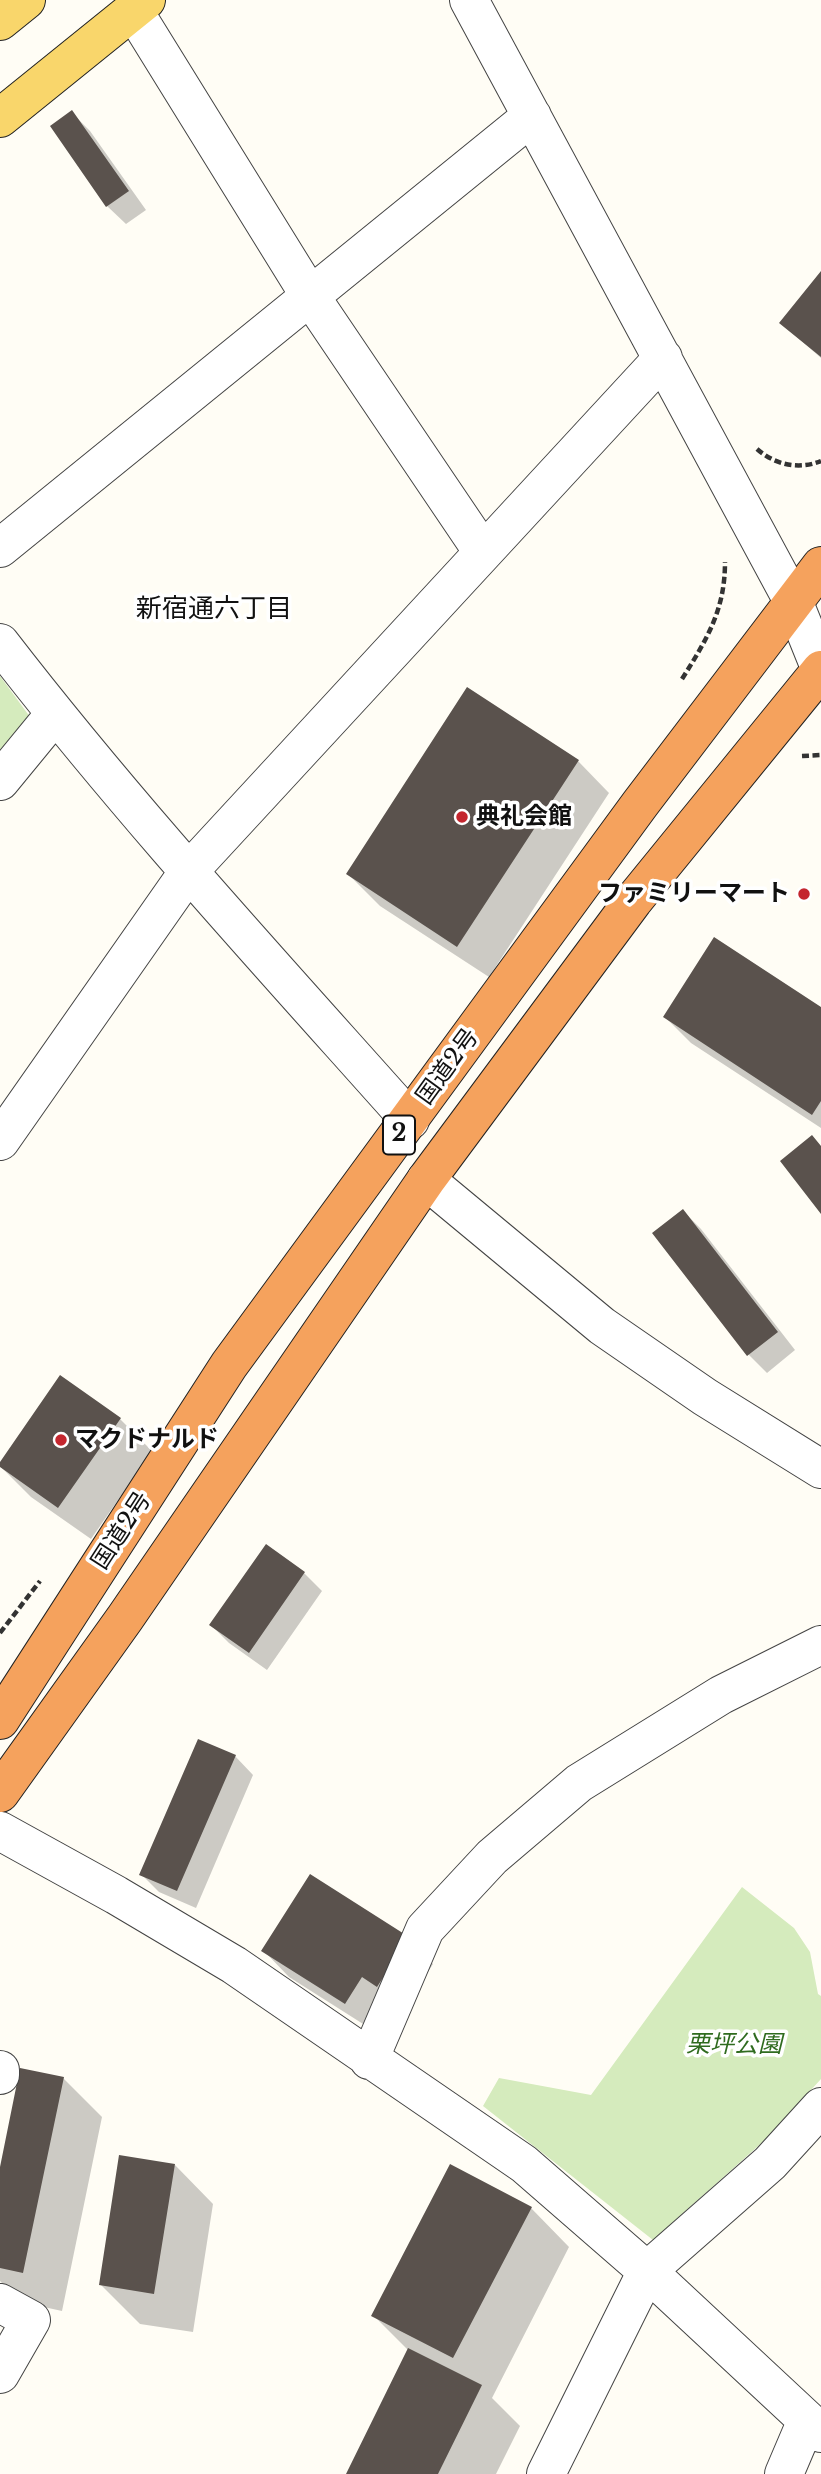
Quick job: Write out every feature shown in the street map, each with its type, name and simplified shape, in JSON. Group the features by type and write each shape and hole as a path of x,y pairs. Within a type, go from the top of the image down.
{"highway":[{"name":"国道2号","path":"0,1720 229,1366 640,804 821,566"},
{"name":"国道2号","path":"0,1793 125,1618 426,1180 633,901 821,670"}],"main road":[{"path":"0,21 26,0"},
{"path":"0,118 140,5"}],"street":[{"path":"469,0 794,603 821,670"},
{"path":"140,5 310,296 483,552"},
{"path":"0,548 532,116"},
{"path":"0,1141 189,871 663,358"},
{"path":"0,643 55,714 189,871 410,1120"},
{"path":"0,781 55,714"},
{"path":"426,1180 602,1326 705,1397 821,1469"},
{"path":"369,2060 425,1929 492,1857 579,1783 720,1695 821,1646"},
{"path":"0,1831 116,1895 234,1965 524,2164 647,2271 814,2426 784,2474"},
{"path":"546,2474 647,2271 770,2163 821,2107"},
{"path":"0,2304 31,2320 0,2374"}],"path":[{"path":"765,456 789,466 821,461"}],"green space":[{"path":"0,676 33,721 0,760"},
{"name":"栗坪公園","path":"742,1887 794,1928 810,1952 818,1994 821,1996 821,2079 766,2139 653,2240 483,2106 499,2078 591,2095"}],"building":[{"path":"72,110 129,191 106,207 50,126"},
{"path":"821,271 821,357 779,323"},
{"name":"典礼会館","path":"467,687 579,760 457,947 346,874"},
{"path":"714,937 821,1007 821,1101 812,1115 663,1017"},
{"path":"812,1135 821,1146 821,1214 780,1161"},
{"path":"683,1209 778,1332 747,1356 652,1233"},
{"name":"マクドナルド","path":"60,1375 121,1418 58,1508 0,1467 0,1462"},
{"path":"266,1544 305,1572 249,1653 209,1625"},
{"path":"198,1739 236,1755 177,1891 139,1875"},
{"path":"310,1874 409,1937 377,1987 362,1977 345,2004 261,1951"},
{"path":"20,2068 64,2077 23,2273 0,2268 0,2167"},
{"path":"119,2155 175,2164 154,2294 99,2285"},
{"path":"450,2164 532,2207 453,2358 371,2316"},
{"path":"408,2348 482,2385 438,2474 346,2474"}],"place":[{"name":"典礼会館","path":"462,817"},
{"name":"ファミリーマート","path":"804,894"},
{"name":"マクドナルド","path":"61,1440"}],"district":[{"name":"新宿通六丁目","path":"214,610"}]}
